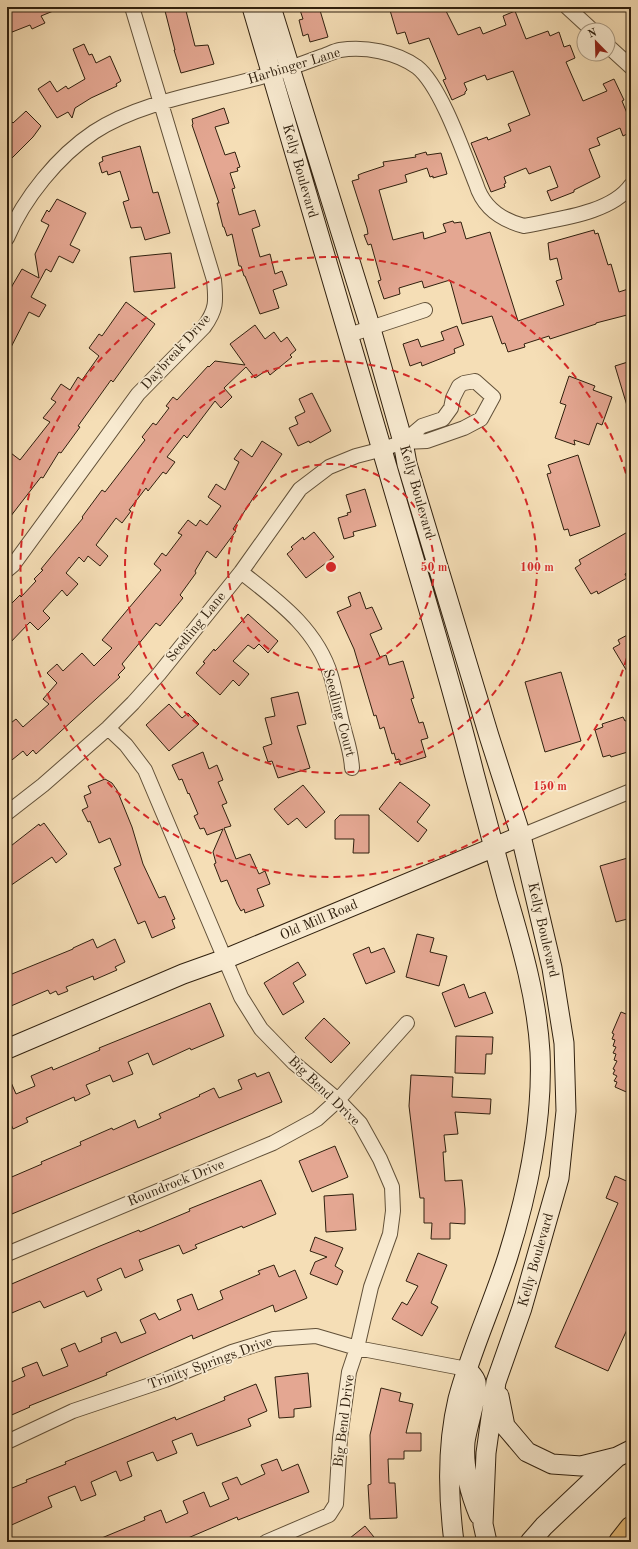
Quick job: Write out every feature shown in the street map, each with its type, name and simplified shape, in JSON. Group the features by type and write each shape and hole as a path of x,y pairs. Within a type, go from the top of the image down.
{"highway":[{"path":"620,1542 631,1528"}],"main road":[{"name":"Kelly Boulevard","path":"252,7 280,71 371,329 403,442 407,464 521,836 552,968 564,1043 566,1111 559,1178 522,1308 496,1382 486,1453 483,1524 487,1542"},
{"name":"Kelly Boulevard","path":"271,7 280,71 349,335 456,703 493,846 526,961 535,1008 540,1054 538,1116 527,1188 508,1257 480,1328 458,1402 452,1439 450,1477 454,1542"},
{"name":"Old Mill Road","path":"7,1049 183,974 225,959 493,846 521,836"},
{"path":"527,1188 554,1196"},
{"path":"467,1369 476,1380 476,1392 465,1443 468,1475 471,1495 483,1524"},
{"path":"496,1382 505,1426 527,1452 552,1464 581,1466 624,1453"},
{"path":"530,1542 544,1526 624,1453"}],"street":[{"name":"Daybreak Drive","path":"7,570 78,478 138,394 212,316 216,301 214,280 132,7"},
{"path":"568,7 584,22"},
{"name":"Harbinger Lane","path":"7,238 12,226 39,183 94,132 137,111 280,71 340,50 383,52 416,67 427,78 439,95 480,197 498,214 512,223 524,226 596,210 626,192 631,185"},
{"path":"616,54 631,68"},
{"path":"349,335 425,310"},
{"path":"475,381 493,397 481,419 464,428 427,441 403,442 422,426 443,419 451,408 455,392 459,386 464,383 475,381"},
{"name":"Seedling Lane","path":"7,812 43,785 108,728 159,674 241,572 300,489 329,468 356,456 403,442"},
{"name":"Seedling Court","path":"241,572 288,609 303,625 323,656 331,675 351,751 352,768"},
{"name":"Big Bend Drive","path":"108,728 126,745 145,770 241,997 261,1029 294,1063 338,1100 360,1123 380,1158 392,1187 393,1211 390,1234 371,1287 357,1348 349,1372 340,1438 336,1504 329,1514 266,1542"},
{"name":"Old Mill Road","path":"521,836 631,792"},
{"name":"Roundrock Drive","path":"7,1254 273,1143 317,1119 338,1100 407,1023"},
{"name":"Trinity Springs Drive","path":"7,1442 73,1411 165,1380 232,1352 274,1339 316,1336 357,1348 467,1369"}],"building":[{"path":"7,7 63,7 41,16 45,23 32,29 30,25 7,34"},
{"path":"164,7 185,7 195,46 208,45 214,64 181,73"},
{"path":"299,7 319,7 328,37 310,42 308,34 303,36 299,20 303,19"},
{"path":"389,7 444,7 458,35 480,27 483,34 506,25 503,16 515,11 526,39 548,31 550,36 559,32 564,47 570,45 575,58 566,62 583,101 607,91 603,84 614,79 624,100 622,101 631,123 631,132 623,136 620,128 597,138 600,145 589,149 600,177 574,190 574,192 551,201 547,191 558,187 550,166 529,174 526,168 504,177 506,183 504,184 505,187 491,192 471,143 487,137 488,140 511,131 508,124 530,115 513,71 487,80 485,75 464,83 467,90 465,94 452,100 443,80 446,79 429,38 409,44 405,32 397,34"},
{"path":"84,44 89,55 92,54 96,63 110,56 121,81 116,84 117,86 91,98 75,108 72,118 68,112 57,118 38,89 50,81 57,92 66,86 68,89 85,79 73,49"},
{"path":"224,108 229,123 215,127 225,155 235,152 240,167 237,168 238,171 230,173 235,188 232,189 239,215 255,210 260,226 252,229 260,257 270,254 275,274 282,271 287,285 273,290 279,308 260,314 241,266 239,266 232,234 227,236 223,227 217,203 219,203 192,125 192,119"},
{"path":"26,111 41,126 33,137 7,163 7,117 13,123"},
{"path":"140,146 153,193 158,192 170,233 145,240 141,227 131,228 123,202 129,200 120,171 108,175 107,171 102,173 99,163 103,161 102,157"},
{"path":"426,152 427,155 441,153 447,174 433,178 433,176 430,177 427,168 405,175 407,182 379,190 393,240 423,232 424,239 446,232 443,224 453,221 454,223 461,222 466,239 490,232 518,321 564,305 556,281 562,279 557,258 550,260 548,243 594,230 595,234 598,233 608,265 611,264 619,292 631,288 631,314 596,323 550,339 549,336 524,344 525,347 508,352 505,343 502,344 492,316 462,324 450,280 424,288 422,281 399,288 400,294 384,299 378,281 381,280 371,244 368,245 364,235 368,234 367,228 352,181 359,179 358,175 384,166 383,162 416,157 415,155"},
{"path":"57,199 86,213 70,245 80,250 73,263 59,256 51,272 46,269 31,297 46,305 39,317 29,312 7,355 7,301 12,286 22,269 39,278 35,254 49,225 41,221 47,210 49,212"},
{"path":"171,253 175,288 134,292 130,257"},
{"path":"126,302 155,324 113,382 111,380 78,426 80,427 61,453 59,452 43,478 41,477 7,521 7,450 20,460 50,422 43,418 56,402 51,399 61,384 70,390 78,377 82,380 99,356 89,348 99,334 102,336"},
{"path":"255,325 265,339 274,332 281,342 287,337 296,350 290,355 292,357 270,375 267,370 255,378 246,367 224,388 232,397 221,408 215,401 187,438 184,435 167,457 175,462 166,474 163,472 148,491 146,488 129,510 131,511 122,523 116,518 96,545 108,556 100,566 88,556 84,562 79,557 66,573 78,584 67,596 62,590 43,611 50,618 38,630 30,622 7,646 7,608 20,595 21,597 36,581 34,579 43,570 41,569 83,518 82,517 102,490 105,492 145,440 142,437 153,423 156,425 169,408 166,406 173,397 177,400 208,366 209,367 215,361 245,365 230,344"},
{"path":"457,326 464,345 454,349 455,353 422,366 421,362 410,366 403,344 418,339 421,347 444,340 441,332"},
{"path":"631,361 631,409 628,409 615,366"},
{"path":"569,376 595,386 593,390 612,397 602,425 597,423 589,445 574,440 575,445 555,438 566,405 560,403"},
{"path":"312,393 331,431 310,443 309,441 298,446 289,428 298,424 295,417 305,412 299,399"},
{"path":"262,441 282,454 233,529 236,531 216,558 207,551 195,571 196,573 180,595 183,598 160,626 156,623 122,664 125,668 118,675 120,677 36,754 33,750 27,756 23,751 7,764 7,726 16,719 23,727 49,704 43,699 57,683 47,673 57,664 63,671 82,653 94,666 112,648 102,640 161,570 154,564 162,553 166,556 182,535 178,533 188,520 196,526 200,520 207,525 221,506 208,497 216,484 225,490 239,462 234,459 241,449 252,457"},
{"path":"578,455 600,526 570,536 568,529 564,530 547,474 551,473 548,465"},
{"path":"365,489 376,526 353,532 354,536 344,539 338,518 348,515 347,513 351,512 346,495"},
{"path":"631,530 631,570 625,574 627,578 598,594 597,591 591,594 575,568 581,564 579,560"},
{"path":"314,532 334,557 306,578 287,554 293,549 291,547 303,537 304,540"},
{"path":"360,592 366,609 372,607 382,629 370,634 380,657 386,655 389,665 403,661 414,698 411,699 419,723 423,722 428,738 421,740 426,757 400,765 399,759 396,760 394,753 392,754 384,727 380,729 376,715 374,716 354,649 337,612 351,606 348,597"},
{"path":"248,614 278,641 268,653 259,644 254,649 248,645 233,661 249,674 239,686 233,680 220,695 196,673 214,649 215,651"},
{"path":"631,633 631,678 613,648 620,644 618,640"},
{"path":"561,672 581,741 545,752 525,682"},
{"path":"298,692 306,724 297,726 310,768 278,778 272,761 268,762 263,747 272,744 265,718 275,716 271,698"},
{"path":"169,704 182,718 188,713 199,724 169,751 146,725"},
{"path":"623,717 625,721 631,719 631,751 611,757 610,755 603,757 595,730 603,727 602,724"},
{"path":"203,752 209,769 217,765 223,780 218,782 227,803 222,805 231,826 224,828 236,859 250,854 259,874 265,871 270,884 257,889 264,906 245,913 244,909 241,911 237,904 227,880 221,882 214,864 216,863 213,852 223,829 207,835 204,828 200,829 194,816 198,814 189,793 188,794 182,779 179,780 172,765"},
{"path":"105,779 112,783 117,790 132,827 143,864 159,898 165,896 175,919 172,920 175,928 152,938 145,921 138,924 114,868 121,865 110,838 99,843 90,821 88,822 82,810 88,807 84,796 91,793 88,786"},
{"path":"400,782 430,805 417,822 427,830 418,842 379,809"},
{"path":"303,785 325,812 306,828 297,818 288,825 274,809"},
{"path":"340,815 369,815 369,853 353,853 354,839 335,839 335,820"},
{"path":"44,823 67,854 56,863 52,857 7,888 7,849 39,824 40,826"},
{"path":"631,857 631,918 616,922 600,866"},
{"path":"417,934 434,938 430,952 447,956 439,986 406,977"},
{"path":"93,939 97,948 115,939 125,962 115,967 117,970 94,980 93,976 66,987 68,991 58,995 56,991 50,994 48,990 11,1006 7,996 7,976 73,949"},
{"path":"369,947 371,953 384,948 395,972 366,984 353,954"},
{"path":"298,962 306,975 293,983 304,1002 283,1015 264,983"},
{"path":"464,984 469,998 485,992 493,1013 455,1027 442,993"},
{"path":"210,1003 224,1036 191,1050 190,1048 153,1065 148,1053 128,1062 133,1074 113,1082 110,1075 86,1085 90,1094 75,1101 74,1097 26,1118 28,1122 13,1129 7,1114 7,1073 16,1094 35,1086 31,1076 52,1067 53,1070 100,1050 99,1048"},
{"path":"621,1012 631,1016 631,1094 615,1087 617,1082 614,1081 617,1076 613,1074 615,1070 613,1069 617,1061 614,1060 616,1054 613,1053 616,1047 613,1046 615,1040 612,1039 614,1034 612,1033"},
{"path":"324,1018 350,1043 331,1063 305,1038"},
{"path":"456,1036 493,1037 492,1054 486,1054 485,1074 455,1073"},
{"path":"269,1072 282,1102 7,1216 7,1179 42,1164 41,1162 81,1145 80,1142 112,1128 113,1130 135,1120 138,1128 161,1118 159,1114 200,1096 199,1095 214,1088 219,1098 242,1089 238,1080 255,1073 257,1077"},
{"path":"411,1075 453,1077 452,1097 491,1099 490,1114 455,1112 458,1134 444,1135 446,1152 443,1152 445,1181 462,1180 465,1209 465,1224 450,1223 450,1239 431,1239 432,1223 424,1223 424,1198 420,1198 409,1106"},
{"path":"335,1146 348,1177 312,1192 299,1161"},
{"path":"615,1176 631,1183 631,1321 608,1371 555,1347 618,1203 606,1198"},
{"path":"261,1180 276,1214 243,1228 242,1226 195,1245 197,1248 183,1254 179,1245 139,1260 143,1270 125,1278 121,1268 97,1279 102,1290 87,1297 84,1291 44,1308 40,1301 7,1315 7,1286 139,1230 140,1232 190,1211 189,1209"},
{"path":"353,1194 356,1230 326,1232 324,1196"},
{"path":"315,1237 343,1248 335,1266 343,1271 337,1285 310,1274 315,1262 327,1257 310,1251"},
{"path":"418,1253 447,1265 431,1303 438,1307 422,1336 392,1319 402,1302 407,1305 418,1286 406,1281"},
{"path":"274,1265 279,1277 295,1270 307,1298 275,1312 273,1305 193,1339 192,1335 106,1373 107,1375 29,1406 30,1407 7,1417 7,1384 25,1376 22,1368 37,1362 43,1376 68,1366 61,1349 75,1343 79,1352 102,1342 101,1338 116,1332 121,1343 146,1333 140,1320 155,1313 159,1320 181,1310 177,1300 192,1294 198,1310 223,1299 220,1291 260,1274 258,1271"},
{"path":"308,1373 311,1407 294,1409 294,1417 279,1418 275,1377"},
{"path":"256,1384 267,1411 248,1419 251,1426 197,1446 192,1433 172,1441 177,1453 157,1461 153,1452 127,1462 132,1476 120,1481 116,1471 91,1482 96,1495 81,1501 75,1486 48,1497 52,1507 7,1527 7,1490 27,1482 26,1480 66,1464 65,1462 175,1417 176,1420 225,1400 224,1397"},
{"path":"381,1388 401,1393 399,1401 413,1404 406,1433 421,1433 421,1451 404,1451 404,1459 388,1459 389,1483 395,1483 397,1518 370,1519 368,1485 371,1484 370,1435"},
{"path":"277,1459 282,1471 298,1464 309,1492 238,1520 237,1517 182,1542 92,1542 145,1520 144,1517 161,1510 166,1523 188,1513 183,1501 204,1492 210,1507 229,1499 222,1483 237,1477 241,1485 265,1474 261,1465"},
{"path":"365,1526 378,1542 345,1542"}]}
